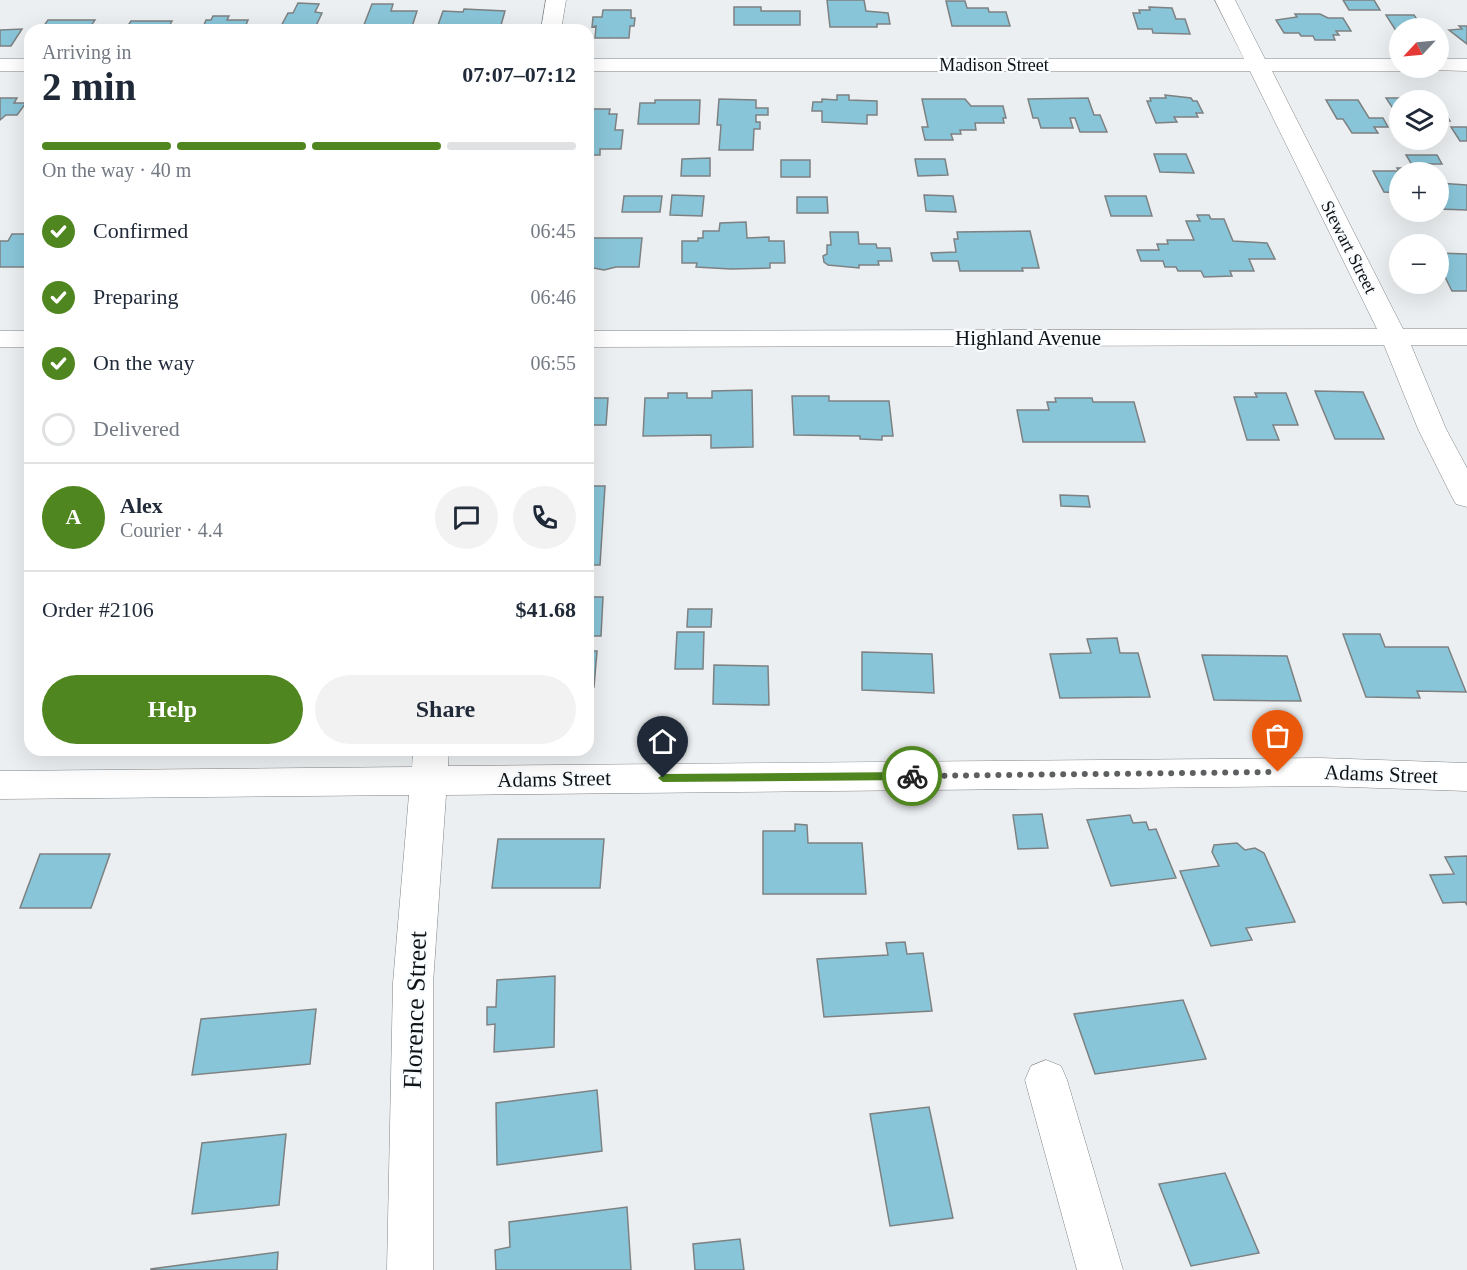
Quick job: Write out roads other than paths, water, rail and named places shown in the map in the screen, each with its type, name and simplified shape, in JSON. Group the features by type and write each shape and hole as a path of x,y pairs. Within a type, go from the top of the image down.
{"street":[{"path":"552,24 556,0"},
{"name":"Stewart Street","path":"1225,0 1394,337 1432,429 1467,497"},
{"path":"0,65 24,65"},
{"name":"Madison Street","path":"594,65 1389,65"},
{"path":"1449,65 1467,65"},
{"name":"Highland Avenue","path":"594,339 1467,337"},
{"path":"0,339 24,339"},
{"name":"Adams Street","path":"0,785 430,765 1310,772 1467,777"},
{"name":"Florence Street","path":"410,1270 413,984 430,765"},
{"path":"1046,1080 1100,1270"}]}
